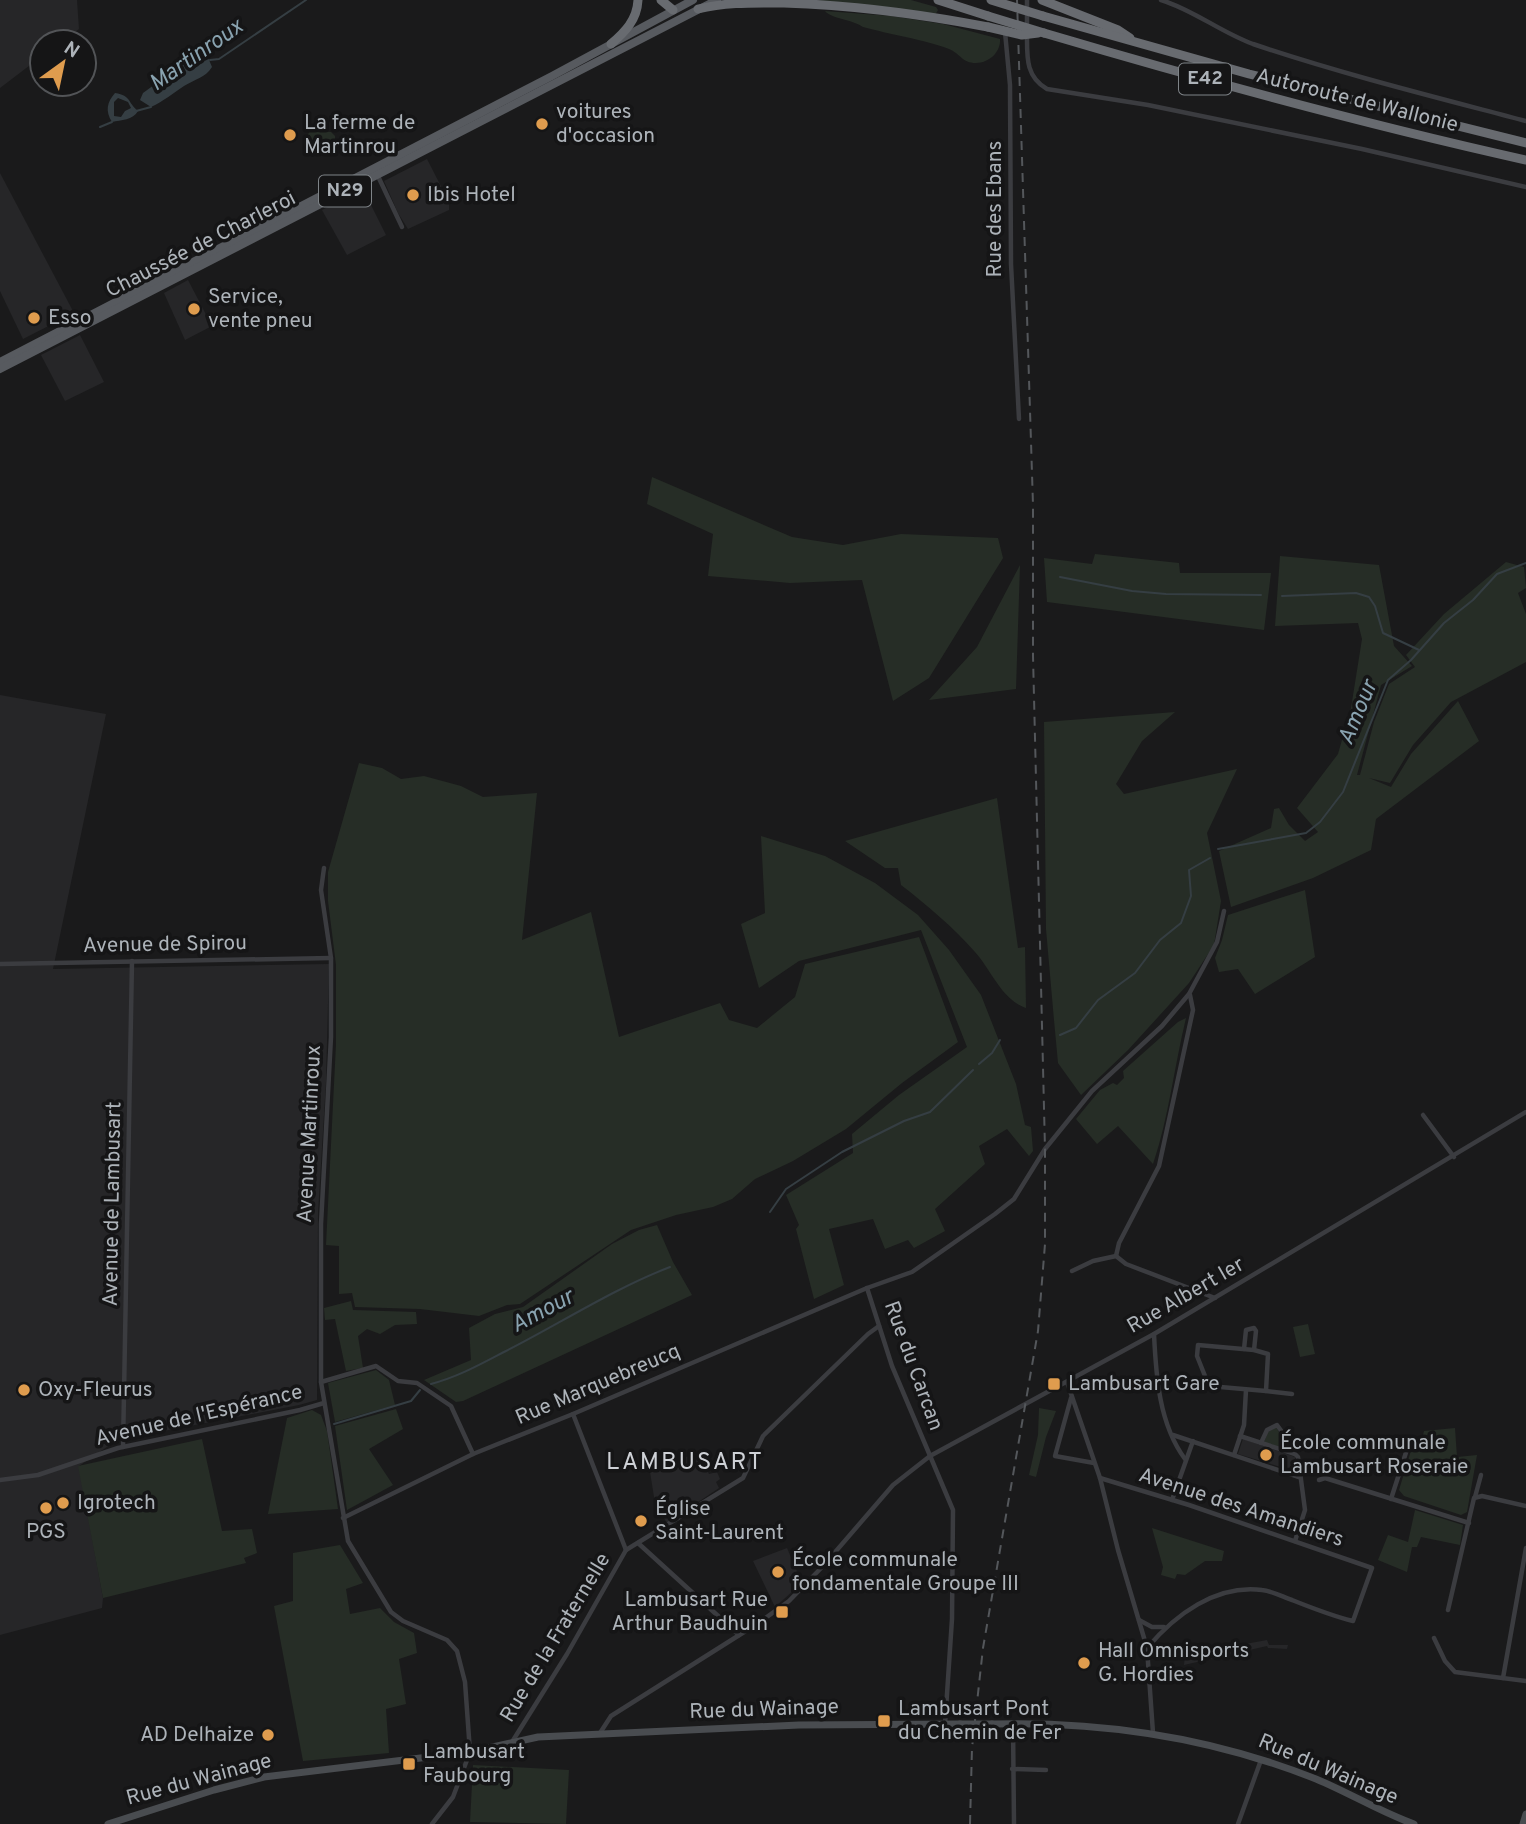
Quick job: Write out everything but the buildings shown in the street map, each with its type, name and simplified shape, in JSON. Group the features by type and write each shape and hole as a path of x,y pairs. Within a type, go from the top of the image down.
{"highway":[{"path":"611,44 629,26 636,14 638,0"},
{"path":"661,0 673,10"},
{"name":"Autoroute de Wallonie","path":"938,0 1137,61 1355,119 1526,160"},
{"name":"Autoroute de Wallonie","path":"991,0 1140,45 1371,106 1526,143"},
{"path":"1043,0 1118,30 1140,45"},
{"path":"694,11 750,1 804,4 886,11 1022,35 1044,33"}],"main road":[{"name":"Chaussée de Charleroi","path":"0,369 692,0"},
{"name":"Chaussée de Charleroi","path":"0,362 717,0"},
{"path":"673,10 694,11"},
{"name":"Rue du Wainage","path":"108,1824 264,1777 470,1752 538,1737 799,1725 1013,1723 1128,1728 1231,1749 1318,1780 1414,1824"},
{"path":"1523,1824 1526,1814"}],"street":[{"name":"Rue des Ebans","path":"1004,0 1010,85 1011,264 1018,419"},
{"path":"1027,0 1028,64 1034,80 1047,89 1148,105 1349,146 1526,187"},
{"path":"1161,0 1192,12 1216,29 1250,43 1526,121"},
{"path":"375,171 402,227"},
{"name":"Avenue Martinroux","path":"324,868 321,890 331,958 331,1037 321,1224 321,1382 334,1448 343,1518 348,1541 391,1612 403,1622 447,1640 457,1651 465,1682 470,1752"},
{"name":"Rue Marquebreucq","path":"343,1518 473,1454 867,1288 912,1272 1014,1199 1045,1149 1092,1091 1162,1026 1189,994 1217,942 1224,911"},
{"name":"Avenue de Spirou","path":"0,964 331,958"},
{"name":"Avenue de Lambusart","path":"123,1447 132,961"},
{"path":"1116,1256 1119,1243 1159,1166 1193,1010 1189,994"},
{"name":"Rue Albert Ier","path":"600,1734 611,1716 779,1609 797,1594 893,1485 930,1456 1154,1334 1526,1112"},
{"path":"1423,1115 1454,1157"},
{"path":"1072,1271 1093,1261 1116,1256"},
{"path":"1116,1256 1126,1264 1215,1298"},
{"name":"Rue du Carcan","path":"867,1288 879,1326 953,1510 952,1619 946,1724"},
{"path":"573,1414 626,1550 743,1478 763,1436 879,1326"},
{"path":"1244,1349 1246,1330 1254,1328 1254,1350"},
{"path":"1154,1334 1158,1390 1173,1435 1185,1460"},
{"path":"1266,1391 1269,1357 1264,1352 1198,1345 1196,1353 1209,1386 1292,1394"},
{"path":"321,1382 376,1366 398,1381 418,1383 451,1406 473,1454"},
{"path":"1067,1382 1100,1478 1147,1648 1153,1732"},
{"path":"1234,1455 1244,1425 1246,1390"},
{"path":"1072,1396 1055,1456 1095,1463"},
{"name":"Avenue de l'Espérance","path":"0,1480 38,1475 123,1447 300,1410 324,1402"},
{"path":"1261,1443 1266,1430 1277,1425 1285,1437 1281,1450"},
{"path":"1173,1435 1299,1477"},
{"path":"1240,1436 1298,1457 1305,1510 1294,1541"},
{"path":"1391,1499 1410,1440"},
{"path":"1172,1500 1193,1441"},
{"path":"1448,1610 1481,1475"},
{"name":"Avenue des Amandiers","path":"1100,1478 1372,1568 1353,1621 1262,1590 1234,1590 1224,1591 1165,1628"},
{"path":"1320,1480 1325,1478 1469,1523"},
{"path":"1474,1498 1482,1496 1526,1506"},
{"path":"638,1543 738,1635"},
{"path":"1503,1678 1526,1548"},
{"name":"Rue de la Fraternelle","path":"512,1742 578,1635 626,1550"},
{"path":"1139,1620 1152,1627 1165,1628"},
{"path":"1147,1648 1165,1628"},
{"path":"1434,1638 1445,1661 1455,1672 1526,1681"},
{"path":"1013,1723 1014,1824"},
{"path":"432,1824 453,1797 470,1752"},
{"path":"1238,1824 1261,1759"},
{"path":"1012,1769 1046,1770"}],"shaded area":[{"path":"0,0 77,0 79,28 28,28 28,67 0,88"},
{"path":"814,0 911,0 936,7 938,10 935,15"},
{"path":"825,11 891,16 943,24 1000,39 1000,44 990,59 971,63 949,49 863,27"},
{"path":"310,131 331,132 335,136 335,142 311,143 307,136"},
{"path":"427,159 449,202 449,210 408,229 384,181"},
{"path":"0,173 74,313 23,339 0,291"},
{"path":"363,189 386,235 347,255 322,210"},
{"path":"188,280 212,326 185,340 164,293"},
{"path":"80,335 104,382 65,401 41,355"},
{"path":"652,477 792,537 843,545 901,534 998,538 1003,558 929,678 893,701 862,580 790,583 708,576 713,534 647,504"},
{"path":"1095,554 1179,563 1180,573 1271,573 1264,630 1047,602 1044,558 1092,564"},
{"path":"1280,556 1379,565 1394,646 1412,666 1381,685 1357,775 1360,775 1374,722 1389,684 1415,667 1406,655 1444,614 1506,562 1524,567 1526,588 1518,593 1526,614 1526,662 1451,702 1413,745 1390,783 1369,778 1391,787 1411,754 1458,701 1479,741 1376,819 1371,850 1313,878 1231,907 1219,851 1271,828 1274,809 1279,808 1289,825 1305,841 1318,832 1297,808 1338,754 1351,708 1362,639 1358,623 1275,626"},
{"path":"1020,565 1016,689 929,700 977,647"},
{"path":"0,695 106,714 53,969 329,964 326,1082 318,1213 317,1400 117,1440 79,1466 103,1598 102,1608 0,1635"},
{"path":"1175,712 1142,741 1116,784 1124,794 1237,769 1207,833 1221,901 1214,945 1189,983 1128,1050 1081,1095 1058,1063 1046,929 1044,722"},
{"path":"359,763 382,768 401,779 424,776 461,786 483,797 537,793 522,940 591,912 619,1037 720,1003 729,1020 757,1028 795,997 805,964 919,937 958,1042 846,1129 793,1161 755,1179 732,1199 631,1230 520,1304 507,1305 479,1316 420,1309 355,1307 352,1293 339,1294 339,1246 326,1245 336,1044 336,965 328,901 328,872"},
{"path":"997,798 1018,948 1025,947 1026,1008 1017,1004 1003,991 981,959 958,934 901,885 898,868 885,868 845,841"},
{"path":"761,836 825,856 875,883 918,915 949,950 981,995 1016,1084 1025,1125 1031,1127 1033,1151 1029,1156 1007,1129 979,1146 985,1164 935,1209 945,1231 914,1248 908,1240 885,1249 873,1219 829,1229 844,1285 814,1299 796,1229 799,1225 786,1195 853,1153 852,1134 899,1095 967,1047 921,930 799,961 759,988 741,924 765,913"},
{"path":"1305,890 1315,957 1255,994 1238,969 1219,972 1215,958 1228,915"},
{"path":"1186,1018 1153,1164 1118,1126 1097,1144 1076,1119 1100,1090 1113,1083 1117,1085 1124,1078 1123,1071"},
{"path":"657,1225 673,1262 692,1295 463,1401 456,1402 424,1380 471,1360 469,1328 495,1314 523,1307 612,1244 639,1230"},
{"path":"351,1301 353,1310 416,1312 417,1324 395,1325 380,1334 367,1329 358,1336 363,1368 346,1371 335,1319 325,1320 324,1308"},
{"path":"1308,1324 1315,1354 1300,1357 1293,1327"},
{"path":"376,1370 389,1380 395,1405 335,1422 328,1383"},
{"path":"1039,1408 1056,1411 1036,1477 1029,1475 1038,1435"},
{"path":"396,1409 403,1429 369,1449 393,1485 347,1510 335,1426"},
{"path":"312,1410 321,1415 327,1431 338,1509 268,1514 287,1418"},
{"path":"1276,1427 1282,1437 1279,1447 1264,1442 1268,1432"},
{"path":"1455,1428 1457,1457 1477,1455 1467,1512 1461,1515 1404,1496 1399,1490 1413,1444 1422,1439 1424,1431"},
{"path":"202,1439 222,1531 252,1529 257,1553 244,1558 246,1563 103,1598 78,1466"},
{"name":"École communale Lambusart Roseraie","path":"1243,1439 1295,1457 1297,1472 1238,1454"},
{"path":"698,1452 709,1474 717,1472 720,1479 716,1482 719,1488 667,1523 655,1503 650,1472"},
{"path":"1415,1510 1463,1525 1460,1545 1421,1537 1417,1547 1412,1547 1407,1572 1378,1560 1388,1535 1408,1542"},
{"path":"1152,1528 1224,1551 1222,1561 1205,1561 1185,1575 1177,1574 1175,1579 1161,1575 1163,1567"},
{"path":"340,1545 363,1583 346,1589 350,1614 380,1608 394,1622 414,1633 417,1653 399,1659 406,1704 386,1709 389,1753 303,1761 274,1606 293,1601 293,1553"},
{"name":"École communale fondamentale Groupe III","path":"787,1548 802,1583 775,1607 753,1561"},
{"path":"1267,1640 1269,1645 1288,1645 1287,1649 1267,1646 1184,1665 1185,1655"},
{"path":"473,1765 569,1770 566,1824 470,1822"}],"water":[{"path":"198,52 207,55 212,67 206,74 151,107 140,100 143,93 176,69 181,61"},
{"path":"115,93 124,96 138,111 130,118 112,122 108,110","holes":["118,98 128,102 131,108 121,117 114,116 114,102"]}],"waterway":[{"name":"Martinroux","path":"210,60 219,59 306,0"},
{"name":"Martinroux","path":"136,111 151,107"},
{"name":"Martinroux","path":"100,127 112,122"},
{"name":"Amour","path":"1218,849 1306,833 1320,822 1343,792 1388,680 1497,574 1526,563"},
{"path":"1060,577 1132,591 1261,595"},
{"path":"1282,596 1356,593 1369,597 1375,606 1383,633 1419,650"},
{"name":"Amour","path":"1060,1035 1076,1028 1098,1000 1135,973 1160,940 1181,923 1191,896 1189,870 1210,858"},
{"name":"Amour","path":"979,1064 992,1053 1000,1040"},
{"name":"Amour","path":"770,1212 786,1189 842,1152 904,1121 930,1112 973,1070"},
{"name":"Amour","path":"431,1384 478,1365 608,1296 670,1267"},
{"name":"Amour","path":"334,1424 411,1401 420,1390"}],"railway":[{"path":"970,1824 972,1748 983,1648 1038,1331 1045,1244 1033,656 1033,505 1017,0"}],"place":[{"name":"voitures d'occasion","path":"542,124"},
{"name":"La ferme de Martinrou","path":"290,135"},
{"name":"Ibis Hotel","path":"413,195"},
{"name":"Service, vente pneu","path":"194,309"},
{"name":"Esso","path":"34,318"},
{"name":"Lambusart Gare","path":"1054,1384"},
{"name":"Oxy-Fleurus","path":"24,1390"},
{"name":"École communale Lambusart Roseraie","path":"1266,1455"},
{"name":"Igrotech","path":"63,1503"},
{"name":"PGS","path":"46,1508"},
{"name":"Église Saint-Laurent","path":"641,1521"},
{"name":"École communale fondamentale Groupe III","path":"778,1572"},
{"name":"Lambusart Rue Arthur Baudhuin","path":"782,1612"},
{"name":"Hall Omnisports G. Hordies","path":"1084,1663"},
{"name":"Lambusart Pont du Chemin de Fer","path":"884,1721"},
{"name":"AD Delhaize","path":"268,1735"},
{"name":"Lambusart Faubourg","path":"409,1764"}],"district":[{"name":"LAMBUSART","path":"685,1463"}]}
